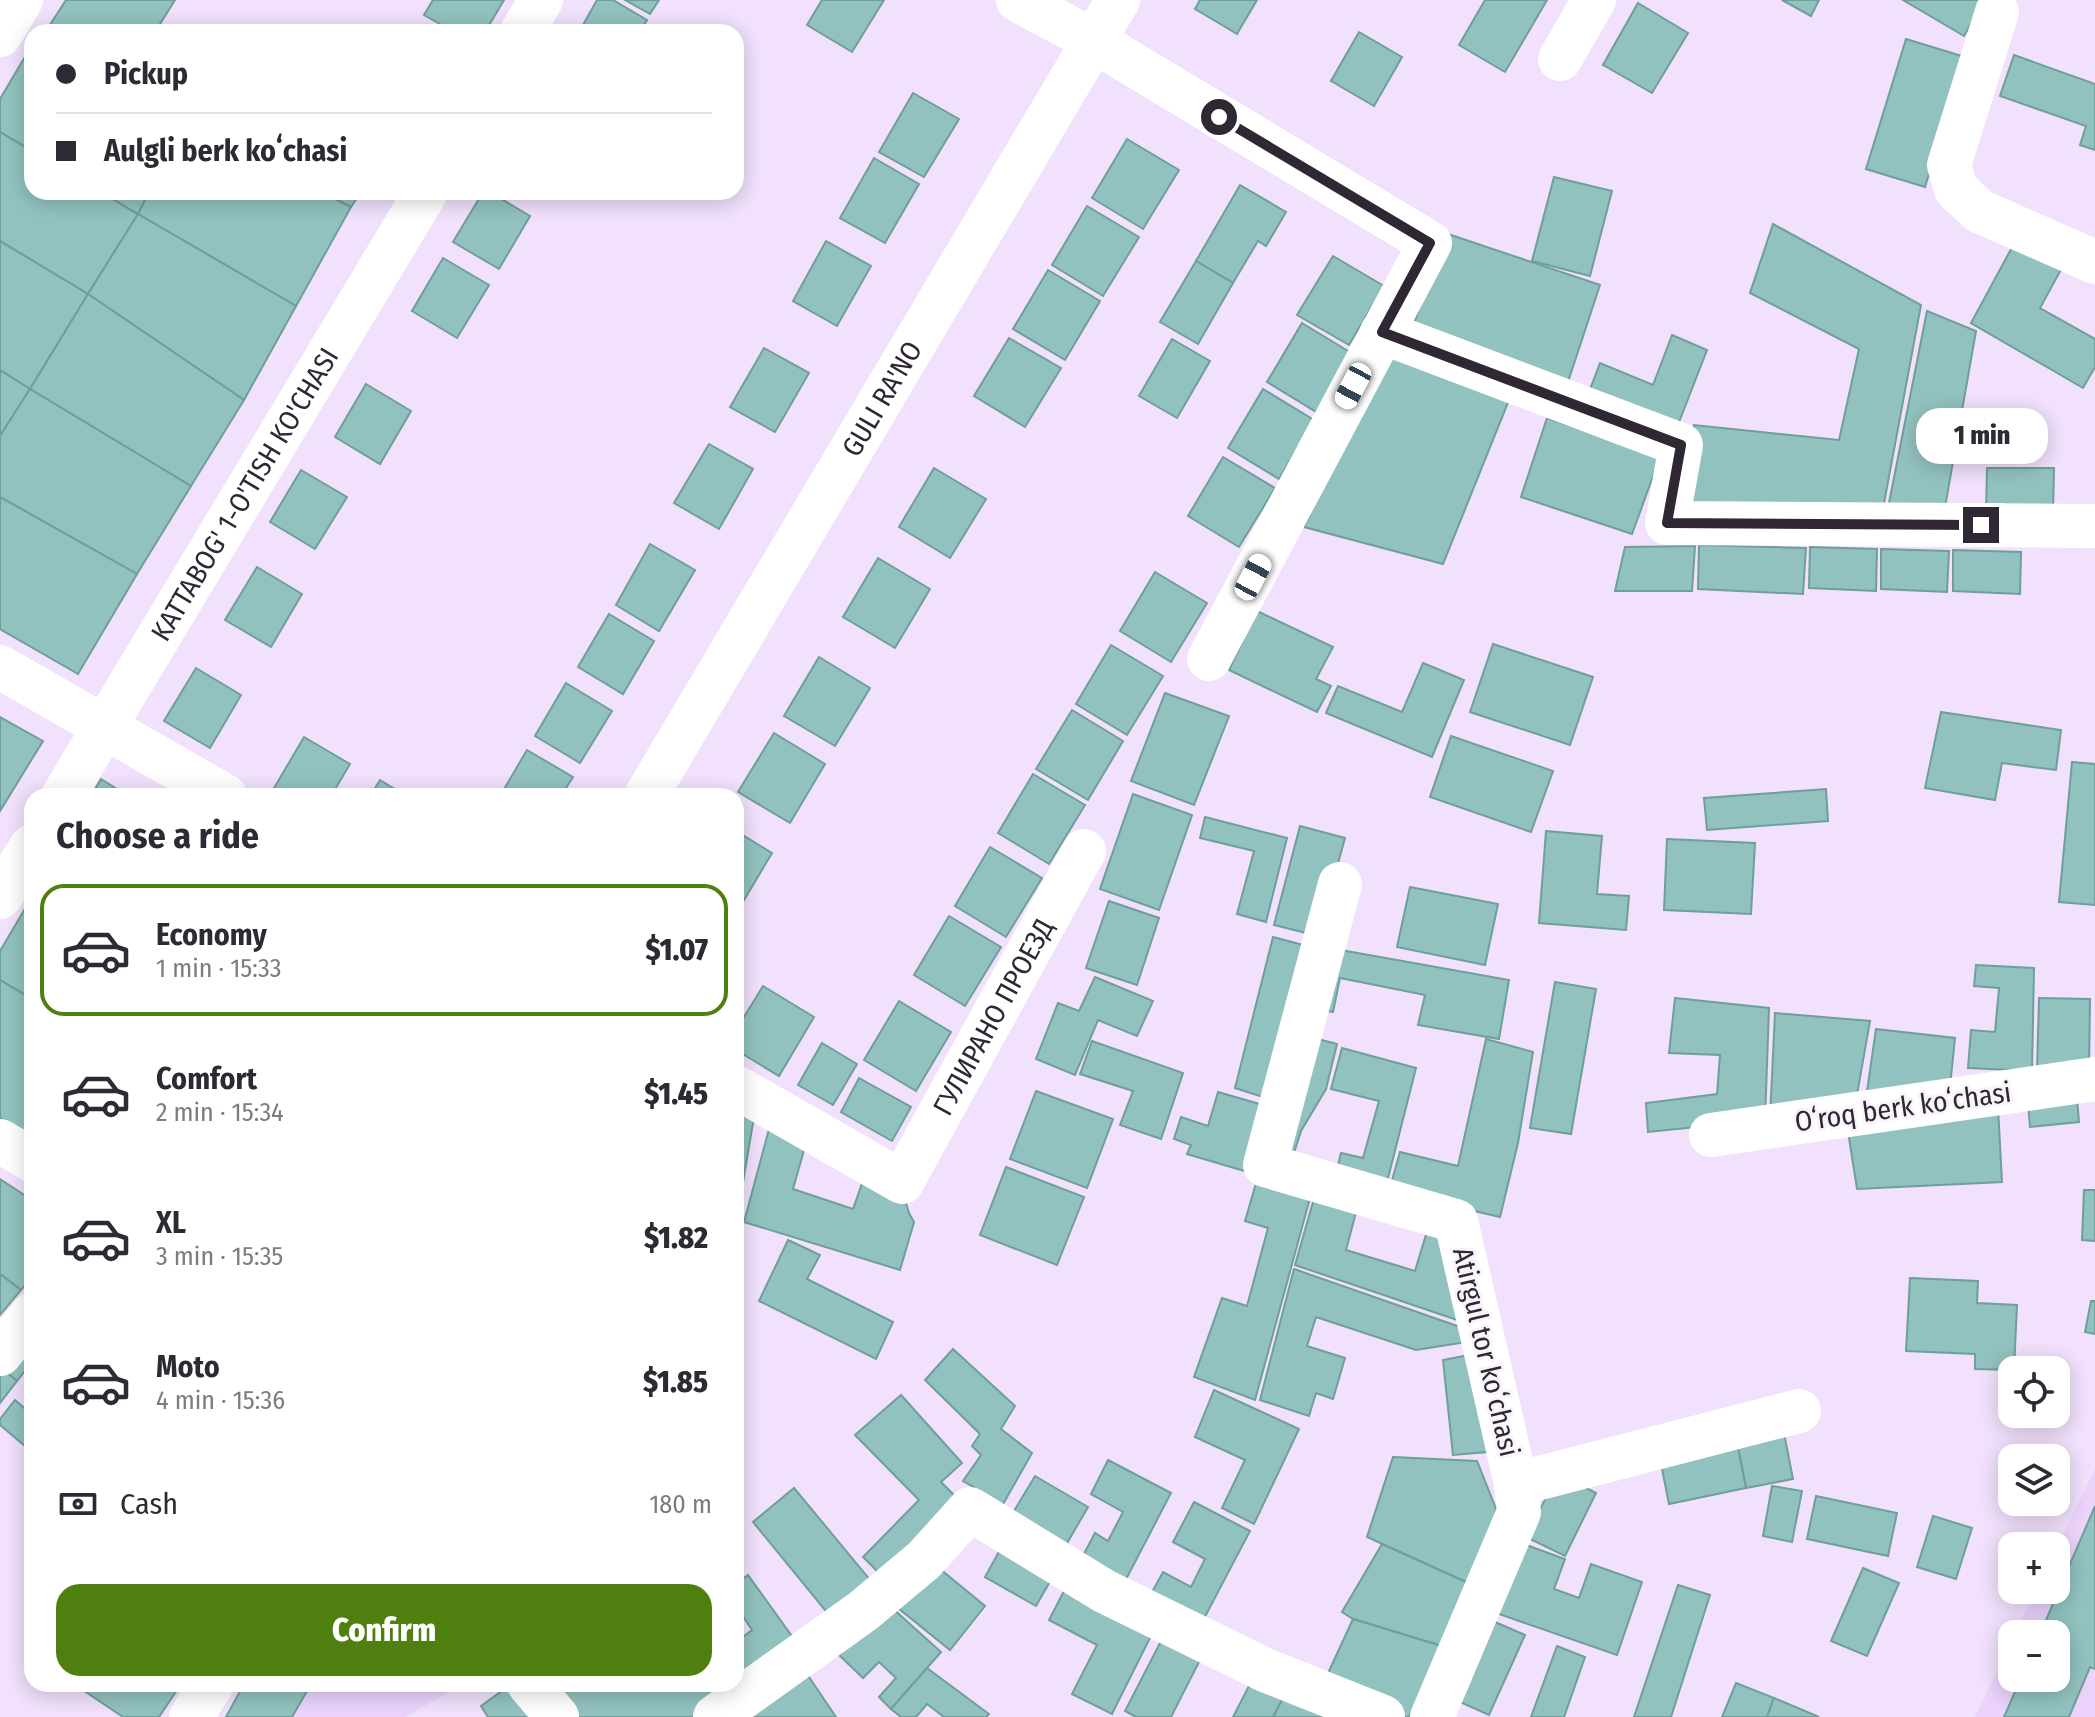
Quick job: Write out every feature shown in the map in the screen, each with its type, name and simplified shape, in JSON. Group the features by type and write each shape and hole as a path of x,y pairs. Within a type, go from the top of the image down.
{"street":[{"path":"0,35 21,0"},
{"path":"527,24 541,0"},
{"path":"1018,0 1094,41 1430,243 1209,659"},
{"name":"GULI RA'NO","path":"651,788 1118,0"},
{"path":"1560,59 1594,0"},
{"path":"1997,12 1949,165 1956,189 1979,211 2095,262"},
{"name":"KATTABOG' 1-O'TISH KO'CHASI","path":"68,788 421,200"},
{"path":"1382,332 1681,445 1667,523 2095,526"},
{"path":"0,667 211,788"},
{"name":"ГУЛИРАНО ПРОЕЗД","path":"744,1092 902,1182 1084,851"},
{"path":"0,897 24,859"},
{"name":"Atirgul tor koʻchasi","path":"1340,884 1265,1165 1456,1221 1516,1484 1519,1512 1444,1714"},
{"name":"Oʻroq berk koʻchasi","path":"1711,1135 2095,1079"},
{"path":"0,1141 24,1155"},
{"path":"0,1354 24,1325"},
{"path":"1516,1484 1799,1411"},
{"path":"715,1717 863,1611 924,1560 970,1509 1104,1591 1265,1670 1383,1717"},
{"path":"191,1717 207,1692"},
{"path":"536,1692 557,1717"}],"shaded area":[{"path":"2095,1469 2095,1717 1975,1717 1998,1669 1998,1692 2070,1692 2070,1620 2022,1620 2029,1604 2070,1604 2070,1532 2064,1532"},
{"path":"240,1692 448,1692 406,1717 226,1717"}],"building":[{"path":"66,0 175,0 160,24 51,24"},
{"path":"433,0 504,0 490,24 440,24 424,15"},
{"path":"597,0 613,0 647,20 645,24 584,24"},
{"path":"625,0 659,0 650,14"},
{"path":"822,0 884,0 852,52 807,25"},
{"path":"1200,0 1257,0 1237,34 1195,9"},
{"path":"1485,0 1547,0 1505,72 1459,45"},
{"path":"1782,0 1819,0 1811,16"},
{"path":"1903,0 1985,0 1964,36"},
{"path":"1638,3 1688,33 1652,93 1603,65"},
{"path":"1359,32 1402,57 1374,106 1331,81"},
{"path":"1906,39 1965,57 1925,187 1866,169"},
{"path":"2014,55 2095,84 2095,150 2080,145 2086,126 2000,96"},
{"path":"24,58 24,146 0,132 0,99"},
{"path":"913,93 959,119 924,177 879,152"},
{"path":"0,132 24,146 24,200 114,200 138,214 88,294 0,241"},
{"path":"1127,139 1179,170 1143,229 1092,198"},
{"path":"874,158 919,184 885,243 840,218"},
{"path":"1554,177 1612,191 1590,276 1532,261"},
{"path":"1240,185 1286,212 1266,246 1258,241 1233,283 1196,261"},
{"path":"114,200 145,200 138,214"},
{"path":"145,200 337,200 351,207 296,306 138,214"},
{"path":"337,200 356,200 351,207"},
{"path":"478,200 503,200 530,216 499,269 453,242"},
{"path":"1087,206 1139,237 1103,296 1052,265"},
{"path":"138,214 296,306 244,400 88,294"},
{"path":"1773,224 1921,305 1882,514 1684,503 1694,425 1839,440 1859,349 1750,293"},
{"path":"1445,233 1600,285 1565,391 1409,338"},
{"path":"2016,240 2063,266 2040,308 2095,339 2095,367 2083,388 1971,323"},
{"path":"0,241 88,294 30,389 0,370"},
{"path":"826,241 871,266 837,326 793,301"},
{"path":"1333,256 1384,286 1349,345 1297,315"},
{"path":"443,258 489,285 457,338 412,311"},
{"path":"1196,261 1233,283 1198,344 1160,322"},
{"path":"1048,270 1100,301 1065,360 1013,329"},
{"path":"88,294 244,400 191,486 30,389"},
{"path":"1927,311 1976,331 1944,513 1887,513"},
{"path":"1302,323 1353,354 1318,413 1267,382"},
{"path":"1672,335 1707,350 1674,435 1586,400 1600,363 1653,385"},
{"path":"1009,338 1061,368 1025,427 974,396"},
{"path":"1172,339 1210,361 1177,418 1139,396"},
{"path":"764,348 809,373 775,432 730,407"},
{"path":"1390,352 1509,400 1443,564 1304,527"},
{"path":"0,370 30,389 0,436"},
{"path":"366,384 411,411 380,464 335,437"},
{"path":"30,389 191,486 137,574 0,497 0,436"},
{"path":"1263,389 1314,420 1279,479 1228,448"},
{"path":"1547,418 1660,457 1632,534 1521,497"},
{"path":"709,444 753,469 719,529 674,503"},
{"path":"1223,457 1275,488 1239,547 1188,516"},
{"path":"934,468 986,499 950,558 899,527"},
{"path":"1987,468 2054,468 2053,514 1986,513"},
{"path":"301,470 347,497 315,549 270,522"},
{"path":"0,497 137,574 78,674 0,629"},
{"path":"650,544 695,570 659,631 616,605"},
{"path":"1699,545 1806,548 1803,594 1698,589"},
{"path":"1695,546 1692,591 1615,591 1625,547"},
{"path":"1810,547 1877,549 1876,591 1809,588"},
{"path":"1881,549 1949,551 1947,592 1881,589"},
{"path":"1953,550 2021,552 2020,594 1953,591"},
{"path":"878,558 930,589 895,648 843,617"},
{"path":"257,567 302,594 271,647 225,620"},
{"path":"1155,572 1207,603 1171,662 1120,631"},
{"path":"1257,611 1333,647 1316,679 1331,686 1317,712 1229,670"},
{"path":"609,614 654,641 623,694 578,667"},
{"path":"1493,644 1593,677 1570,745 1470,712"},
{"path":"1111,645 1163,676 1127,735 1076,704"},
{"path":"819,657 870,688 835,746 784,716"},
{"path":"1423,663 1464,680 1432,757 1326,713 1338,686 1402,712"},
{"path":"196,668 241,695 210,748 164,721"},
{"path":"566,683 612,711 580,763 535,736"},
{"path":"1165,693 1229,716 1194,805 1131,781"},
{"path":"1072,710 1123,741 1088,800 1036,769"},
{"path":"1941,712 2061,730 2056,770 2002,763 1995,800 1925,788"},
{"path":"0,717 43,741 0,811"},
{"path":"774,733 825,764 790,823 744,796 744,788 740,788"},
{"path":"1451,736 1553,771 1531,832 1430,797"},
{"path":"304,737 350,764 336,788 274,788"},
{"path":"527,750 573,777 566,788 505,788"},
{"path":"2072,762 2095,764 2095,905 2059,902"},
{"path":"1033,774 1085,805 1049,864 998,833"},
{"path":"101,779 115,788 96,788"},
{"path":"380,780 393,788 375,788"},
{"path":"1826,789 1828,821 1707,830 1704,798"},
{"path":"1133,794 1192,815 1159,910 1100,889"},
{"path":"1205,817 1287,838 1266,922 1237,914 1254,851 1200,838"},
{"path":"1300,826 1345,838 1318,936 1274,925"},
{"path":"1546,831 1602,836 1597,894 1629,896 1626,930 1539,923"},
{"path":"744,836 772,853 744,900"},
{"path":"1667,839 1755,843 1751,914 1664,910"},
{"path":"990,847 1042,878 1006,937 955,906"},
{"path":"1410,887 1498,904 1485,965 1397,947"},
{"path":"1109,901 1159,918 1137,985 1086,968"},
{"path":"24,910 24,994 0,980 0,951"},
{"path":"949,916 1001,947 965,1006 914,975"},
{"path":"1273,937 1307,946 1269,1099 1235,1088"},
{"path":"1324,947 1509,980 1499,1039 1418,1025 1425,995 1340,978 1333,1012 1311,1008"},
{"path":"1976,965 2034,968 2032,1071 1968,1068 1971,1030 1995,1032 1999,988 1974,986"},
{"path":"1095,977 1153,1001 1137,1036 1098,1020 1075,1075 1036,1059 1058,1003 1079,1011"},
{"path":"0,980 24,994 24,1133 0,1118"},
{"path":"1555,982 1596,989 1571,1134 1530,1128"},
{"path":"763,986 814,1017 779,1076 744,1055 744,1017"},
{"path":"1675,998 1769,1008 1765,1120 1648,1132 1646,1103 1717,1094 1720,1055 1669,1053"},
{"path":"2039,998 2090,999 2089,1072 2037,1071"},
{"path":"899,1001 951,1032 916,1091 864,1060"},
{"path":"1775,1013 1870,1021 1855,1106 1770,1119"},
{"path":"1876,1029 1955,1038 1949,1096 1865,1105"},
{"path":"1302,1035 1337,1044 1326,1089 1301,1131 1294,1153 1275,1147"},
{"path":"1486,1039 1533,1052 1518,1143 1500,1217 1389,1191 1400,1152 1458,1166"},
{"path":"1092,1041 1183,1073 1161,1139 1120,1125 1133,1091 1080,1074"},
{"path":"822,1043 857,1064 833,1105 798,1085"},
{"path":"1342,1048 1416,1068 1385,1190 1335,1177 1341,1153 1363,1158 1379,1101 1331,1089"},
{"path":"859,1078 911,1107 892,1141 841,1112"},
{"path":"2076,1086 2079,1122 2030,1127 2027,1091"},
{"path":"1036,1091 1113,1119 1087,1188 1010,1159"},
{"path":"1218,1092 1270,1107 1251,1173 1187,1154 1191,1145 1174,1139 1181,1117 1208,1126"},
{"path":"744,1105 755,1111 744,1176"},
{"path":"1998,1107 2002,1182 1857,1189 1847,1125"},
{"path":"769,1129 806,1143 793,1189 853,1209 866,1172 901,1186 914,1222 900,1270 744,1222"},
{"path":"1006,1167 1084,1197 1057,1265 980,1235"},
{"path":"1259,1173 1313,1187 1255,1400 1194,1377 1222,1298 1247,1306 1268,1228 1245,1221"},
{"path":"0,1179 24,1195 24,1287 21,1290 0,1274"},
{"path":"1317,1188 1359,1201 1346,1250 1415,1271 1428,1228 1453,1235 1466,1323 1295,1265"},
{"path":"2084,1190 2095,1190 2095,1241 2082,1240"},
{"path":"788,1240 820,1255 807,1279 893,1322 876,1359 759,1301"},
{"path":"1294,1269 1466,1329 1467,1342 1416,1350 1316,1317 1307,1346 1345,1358 1333,1399 1316,1393 1309,1416 1260,1400"},
{"path":"0,1274 21,1290 0,1315"},
{"path":"1910,1278 1978,1281 1977,1303 2017,1305 2015,1356 1998,1356 1998,1370 1975,1369 1975,1354 1906,1351"},
{"path":"2091,1301 2095,1301 2095,1334 2085,1332"},
{"path":"24,1332 24,1372 17,1381 0,1367"},
{"path":"953,1349 1015,1406 1001,1429 1032,1453 998,1513 982,1492 963,1481 981,1455 972,1446 980,1434 925,1380"},
{"path":"1474,1354 1488,1452 1453,1455 1443,1360"},
{"path":"0,1367 17,1381 0,1403"},
{"path":"1214,1390 1299,1429 1254,1524 1222,1508 1245,1460 1195,1437"},
{"path":"901,1395 962,1463 941,1482 964,1505 888,1582 863,1557 919,1500 855,1435"},
{"path":"15,1400 24,1408 24,1445 0,1425 0,1419"},
{"path":"1782,1423 1793,1479 1746,1488 1735,1433"},
{"path":"1735,1433 1746,1488 1669,1504 1658,1449"},
{"path":"1393,1457 1477,1461 1504,1529 1477,1587 1367,1537"},
{"path":"1108,1460 1171,1493 1121,1589 1078,1565 1095,1533 1108,1541 1123,1512 1091,1494"},
{"path":"1558,1474 1596,1493 1565,1556 1526,1537"},
{"path":"1035,1476 1088,1507 1062,1552 1008,1521"},
{"path":"1772,1486 1802,1491 1792,1542 1763,1536"},
{"path":"794,1488 876,1587 834,1621 753,1522"},
{"path":"1816,1496 1897,1513 1888,1556 1807,1539"},
{"path":"1194,1502 1250,1531 1198,1630 1146,1603 1163,1572 1191,1587 1205,1559 1173,1542"},
{"path":"2095,1506 2095,1669 2090,1667 2069,1717 2004,1717 2015,1692 2070,1692 2070,1620 2046,1620 2053,1604 2070,1604 2070,1564"},
{"path":"1933,1516 1972,1528 1956,1579 1917,1567"},
{"path":"1521,1543 1565,1559 1554,1589 1579,1598 1591,1564 1642,1582 1617,1655 1496,1613"},
{"path":"1382,1544 1477,1587 1445,1647 1353,1619 1342,1612"},
{"path":"1001,1548 1052,1578 1036,1606 985,1577"},
{"path":"934,1564 985,1606 950,1650 898,1608"},
{"path":"1863,1568 1899,1583 1867,1656 1831,1641"},
{"path":"748,1575 804,1653 744,1672 744,1636 752,1630 744,1618 744,1578"},
{"path":"1678,1585 1710,1595 1671,1717 1634,1717"},
{"path":"1066,1587 1153,1632 1112,1714 1072,1694 1097,1645 1049,1620"},
{"path":"890,1606 941,1652 891,1709 879,1697 896,1678 879,1662 863,1678 839,1655"},
{"path":"1353,1619 1445,1647 1409,1717 1323,1684"},
{"path":"1495,1622 1525,1635 1489,1715 1460,1702"},
{"path":"1162,1639 1201,1658 1171,1717 1136,1717 1125,1711"},
{"path":"1557,1646 1585,1657 1564,1717 1531,1717"},
{"path":"927,1668 989,1714 986,1717 944,1717 927,1704 916,1717 901,1717 891,1709"},
{"path":"807,1674 836,1717 751,1717"},
{"path":"1251,1682 1283,1698 1273,1717 1233,1717"},
{"path":"1736,1683 1774,1698 1767,1717 1722,1717"},
{"path":"86,1692 176,1692 159,1717 123,1717"},
{"path":"240,1692 306,1692 292,1717 226,1717"},
{"path":"500,1692 515,1692 533,1717 488,1717 481,1706"},
{"path":"550,1692 729,1692 691,1717 567,1717"},
{"path":"1283,1698 1337,1717 1273,1717"},
{"path":"1774,1698 1819,1717 1767,1717"}],"route":[{"path":"1219,117 1430,243 1382,332 1681,445 1667,523 1981,525"}]}
